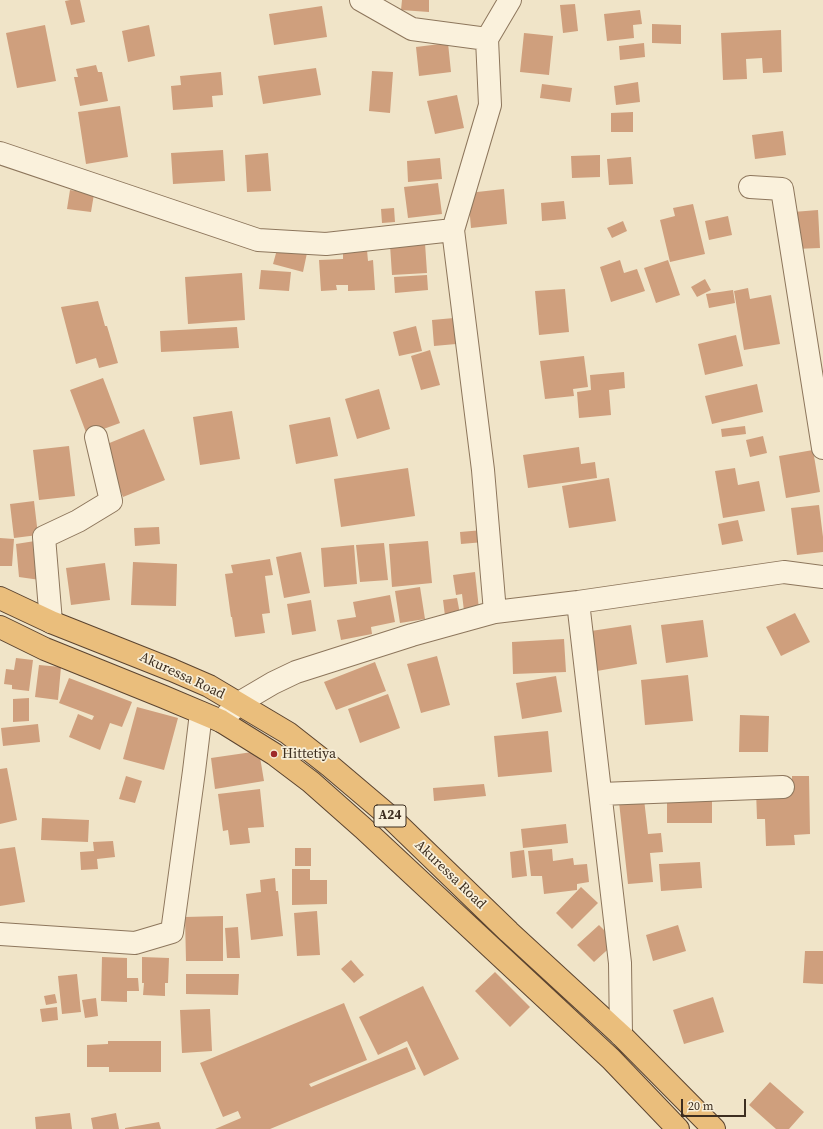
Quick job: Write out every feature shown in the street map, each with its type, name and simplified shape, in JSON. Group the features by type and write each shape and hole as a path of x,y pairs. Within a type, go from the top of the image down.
{"highway":[{"name":"Akuressa Road","path":"0,598 51,622 209,686 288,733 389,816 509,932 621,1036 714,1129"},
{"name":"Akuressa Road","path":"0,627 45,649 221,721 274,754 363,828 611,1059 678,1129"}],"street":[{"path":"361,0 412,29 487,39"},
{"path":"495,612 483,470 453,230 490,105 487,39 510,0"},
{"path":"0,153 258,240 326,244 453,230"},
{"path":"750,187 782,189 823,448"},
{"path":"51,622 44,537 78,521 111,501 96,437"},
{"path":"221,721 239,703 273,683 296,672 412,635 495,612 578,602 784,572 823,577"},
{"path":"578,602 620,964 621,1036"},
{"path":"0,934 135,943 172,932 201,713"},
{"path":"600,794 783,787"}],"building":[{"path":"80,0 85,22 71,25 65,1"},
{"path":"402,0 429,0 429,12 401,10"},
{"path":"575,4 578,31 563,33 560,5"},
{"path":"322,6 327,37 274,45 269,14"},
{"path":"640,10 642,24 633,25 634,38 607,41 604,14"},
{"path":"652,24 681,25 681,44 652,43"},
{"path":"45,25 56,81 17,88 6,33"},
{"path":"149,25 155,56 128,62 122,31"},
{"path":"781,30 782,72 763,73 762,58 746,59 747,79 723,80 721,33"},
{"path":"524,33 553,36 549,75 520,72"},
{"path":"448,43 451,72 419,76 416,47"},
{"path":"644,43 645,57 620,60 619,46"},
{"path":"96,65 98,72 102,72 108,101 80,106 74,77 78,77 76,69"},
{"path":"316,68 321,95 263,104 258,76"},
{"path":"372,71 393,72 390,113 369,111"},
{"path":"221,72 223,95 212,96 213,107 173,110 171,86 181,85 180,76"},
{"path":"638,82 640,102 616,105 614,86"},
{"path":"542,84 572,88 570,102 540,98"},
{"path":"457,95 464,128 435,134 427,101"},
{"path":"120,106 128,157 86,164 78,112"},
{"path":"633,112 633,132 611,132 611,113"},
{"path":"783,131 786,155 755,159 752,135"},
{"path":"223,150 225,181 173,184 171,153"},
{"path":"268,153 271,191 247,192 245,155"},
{"path":"600,155 600,177 572,178 571,156"},
{"path":"631,157 633,184 609,185 607,159"},
{"path":"440,158 442,179 408,182 407,161"},
{"path":"438,183 442,214 408,218 404,187"},
{"path":"504,189 507,224 471,228 468,193"},
{"path":"70,190 94,194 91,212 67,209"},
{"path":"564,201 566,219 542,221 541,203"},
{"path":"693,204 705,254 670,262 660,220 675,216 673,208"},
{"path":"394,208 395,222 382,223 381,209"},
{"path":"818,210 820,248 795,249 793,212"},
{"path":"728,216 732,235 709,240 705,221"},
{"path":"623,221 627,231 612,238 607,228"},
{"path":"425,243 427,273 392,275 390,245"},
{"path":"278,246 307,253 303,272 273,264"},
{"path":"367,250 368,261 373,260 375,290 348,291 348,285 336,285 337,290 321,291 319,260 343,259 343,251"},
{"path":"620,260 624,273 637,269 645,291 611,302 600,267"},
{"path":"668,260 680,295 656,303 644,268"},
{"path":"261,270 291,272 289,291 259,289"},
{"path":"242,273 245,320 188,324 185,277"},
{"path":"427,275 428,290 395,293 394,277"},
{"path":"705,279 711,290 697,297 691,287"},
{"path":"748,288 750,299 771,295 780,344 744,350 734,291"},
{"path":"565,289 569,332 539,335 535,291"},
{"path":"733,290 735,303 709,308 706,294"},
{"path":"98,301 118,363 99,368 96,358 76,364 61,307"},
{"path":"454,318 456,344 434,346 432,320"},
{"path":"416,326 422,351 399,356 393,332"},
{"path":"237,327 239,348 161,352 160,331"},
{"path":"736,335 743,366 705,375 698,344"},
{"path":"430,350 440,385 421,390 411,356"},
{"path":"584,356 588,387 573,389 574,396 545,399 540,361"},
{"path":"624,372 625,388 609,390 611,415 579,418 577,392 591,390 590,375"},
{"path":"103,378 120,423 87,435 70,390"},
{"path":"757,384 763,412 712,424 705,396"},
{"path":"379,389 390,429 357,439 345,399"},
{"path":"232,411 240,459 200,465 193,417"},
{"path":"330,417 338,456 296,464 289,425"},
{"path":"745,426 746,434 722,437 721,429"},
{"path":"144,429 165,480 123,497 102,446"},
{"path":"763,436 767,453 750,457 746,440"},
{"path":"69,446 75,496 39,500 33,450"},
{"path":"579,447 581,464 595,462 597,478 528,488 523,455"},
{"path":"813,450 820,492 786,498 779,456"},
{"path":"408,468 415,516 341,527 334,479"},
{"path":"735,468 738,485 759,481 765,511 723,518 715,471"},
{"path":"609,478 616,521 569,528 562,486"},
{"path":"34,501 38,535 14,538 10,504"},
{"path":"819,505 823,537 823,552 797,555 791,508"},
{"path":"738,520 743,541 722,545 718,524"},
{"path":"159,527 160,544 135,546 134,528"},
{"path":"483,530 484,542 461,544 460,532"},
{"path":"0,538 14,539 12,566 0,566"},
{"path":"35,541 40,580 19,577 16,544"},
{"path":"428,541 432,583 392,587 389,544"},
{"path":"384,543 388,580 360,582 356,545"},
{"path":"354,545 357,584 324,587 321,548"},
{"path":"301,552 310,593 284,598 276,557"},
{"path":"270,559 273,575 265,576 270,613 262,614 265,633 235,637 225,574 233,573 231,565"},
{"path":"133,562 177,564 176,606 131,605"},
{"path":"105,563 110,600 71,605 66,568"},
{"path":"475,572 479,609 464,611 462,594 456,595 453,575"},
{"path":"420,587 425,619 400,623 395,591"},
{"path":"390,595 395,622 371,627 372,634 341,640 337,620 356,617 353,602"},
{"path":"457,598 460,614 445,616 443,600"},
{"path":"311,600 316,631 292,635 287,604"},
{"path":"795,613 810,642 781,656 766,627"},
{"path":"703,620 708,657 666,663 661,625"},
{"path":"631,625 637,664 597,671 591,631"},
{"path":"564,639 566,672 513,674 512,642"},
{"path":"437,656 450,705 421,713 407,664"},
{"path":"16,658 33,660 29,691 12,689 12,685 4,684 6,669 14,670"},
{"path":"375,662 386,691 336,710 324,682"},
{"path":"39,665 61,667 58,700 35,697"},
{"path":"688,675 693,721 645,725 641,680"},
{"path":"556,676 562,712 522,719 516,683"},
{"path":"69,678 132,702 122,727 110,723 100,750 69,737 78,714 92,720 94,716 59,703"},
{"path":"388,694 400,728 360,743 348,709"},
{"path":"29,698 29,721 13,722 13,699"},
{"path":"137,707 178,718 164,770 123,759"},
{"path":"740,715 769,716 768,752 739,752"},
{"path":"38,724 40,742 3,746 1,728"},
{"path":"548,731 552,772 498,777 494,736"},
{"path":"259,751 264,781 215,789 211,758"},
{"path":"7,768 17,820 0,824 0,769"},
{"path":"126,776 142,781 135,803 119,799"},
{"path":"792,776 809,776 810,834 794,835 795,845 766,846 765,819 757,819 756,790 792,789"},
{"path":"484,784 486,796 434,801 433,788"},
{"path":"260,789 264,827 248,828 250,843 230,845 228,830 223,831 218,794"},
{"path":"667,798 712,798 712,823 667,823"},
{"path":"644,799 648,834 661,833 663,852 650,853 653,882 628,884 619,802"},
{"path":"42,818 89,820 88,842 41,840"},
{"path":"566,824 568,843 523,848 521,829"},
{"path":"113,841 115,857 97,859 98,869 81,870 80,852 94,851 93,842"},
{"path":"15,847 25,902 0,906 0,849"},
{"path":"295,848 311,848 311,866 295,866"},
{"path":"552,849 553,861 573,858 574,865 587,864 589,882 577,884 577,890 544,894 542,876 531,876 528,851"},
{"path":"524,850 527,876 512,878 510,852"},
{"path":"700,862 702,888 661,891 659,864"},
{"path":"292,869 310,869 310,880 327,880 327,904 292,905"},
{"path":"275,878 283,936 251,940 246,894 261,892 260,880"},
{"path":"581,887 598,903 572,929 556,913"},
{"path":"317,911 320,955 297,956 294,913"},
{"path":"223,916 223,961 186,961 185,917"},
{"path":"599,925 616,942 594,962 577,945"},
{"path":"678,925 686,951 653,961 646,935"},
{"path":"238,927 240,958 227,958 225,928"},
{"path":"805,951 823,951 823,984 803,983"},
{"path":"102,957 127,958 127,978 138,978 139,991 127,991 127,1002 101,1001"},
{"path":"142,957 169,958 168,983 165,983 165,996 143,995 144,983 142,983"},
{"path":"351,960 364,975 354,983 341,969"},
{"path":"495,972 530,1007 510,1027 475,991"},
{"path":"77,974 81,1012 62,1014 58,976"},
{"path":"186,974 239,974 238,995 186,994"},
{"path":"423,986 459,1059 424,1076 407,1041 378,1055 359,1017"},
{"path":"55,994 57,1003 46,1005 44,996"},
{"path":"713,997 724,1032 684,1044 673,1010"},
{"path":"96,998 98,1016 85,1018 82,1000"},
{"path":"344,1003 367,1060 309,1084 311,1087 407,1047 416,1069 270,1129 215,1129 241,1118 238,1111 223,1117 200,1063"},
{"path":"57,1007 58,1020 42,1022 40,1009"},
{"path":"210,1009 212,1051 182,1053 180,1010"},
{"path":"108,1041 161,1041 161,1072 109,1072 109,1067 87,1067 87,1045 108,1044"},
{"path":"770,1082 804,1112 789,1129 776,1129 749,1105"},
{"path":"70,1113 72,1129 36,1129 35,1117"},
{"path":"116,1113 119,1129 93,1129 91,1118"},
{"path":"159,1122 161,1129 125,1129 125,1128"}],"place":[{"name":"Hittetiya","path":"274,754"}]}
